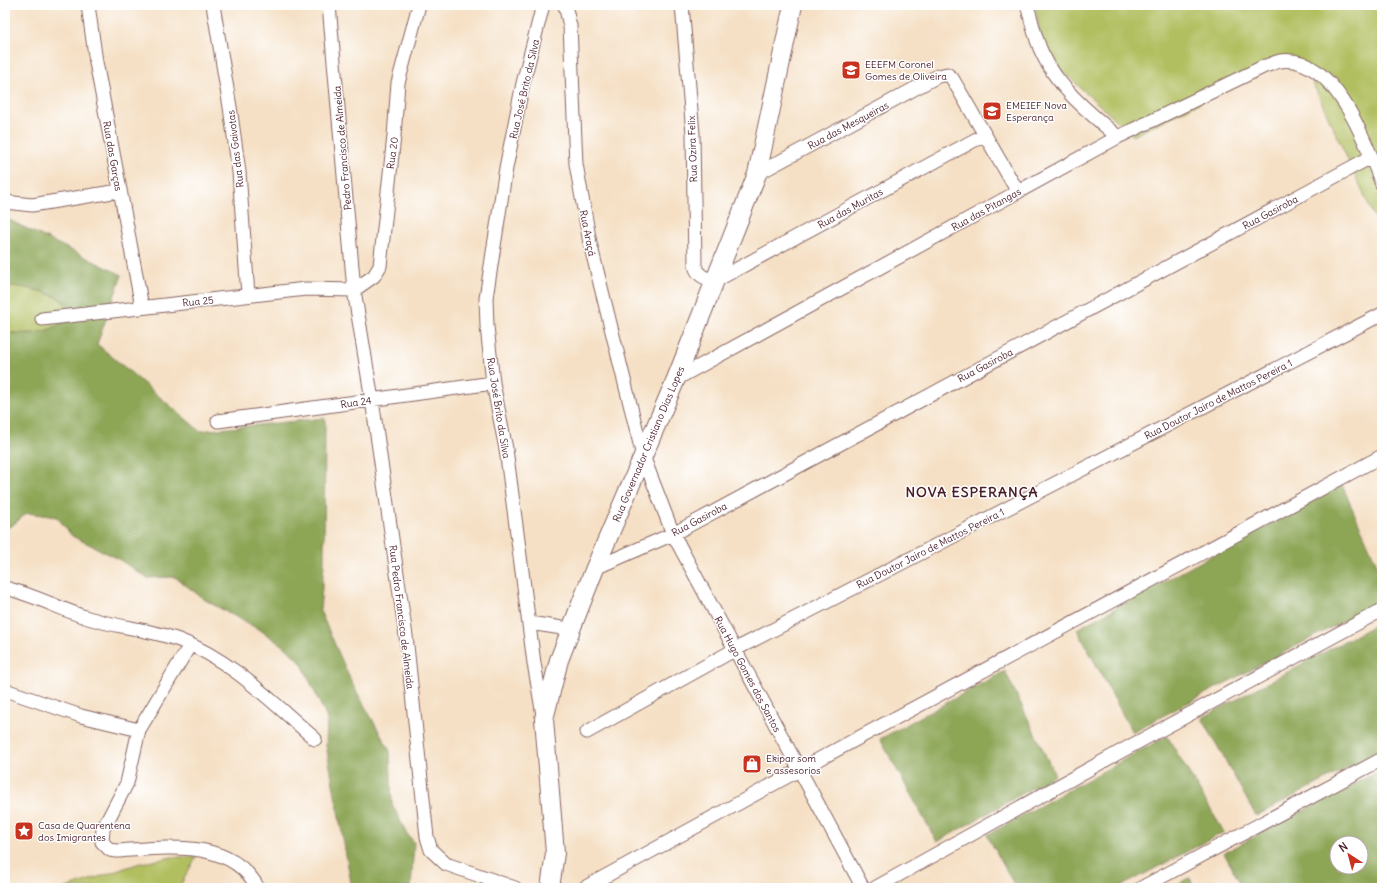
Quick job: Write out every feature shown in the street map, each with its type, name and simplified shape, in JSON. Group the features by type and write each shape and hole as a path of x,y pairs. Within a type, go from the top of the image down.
{"street":[{"name":"Rua das Garças","path":"88,5 96,62 119,191 142,307"},
{"name":"Rua das Gaivotas","path":"213,5 239,172 248,295"},
{"name":"Pedro Francisco de Almeida","path":"329,5 354,290"},
{"name":"Rua 20","path":"354,290 374,276 380,266 394,136 398,83 418,5"},
{"name":"Rua José Brito da Silva","path":"543,5 524,83 506,168 486,298 487,326 493,382 506,449 529,623 544,719"},
{"name":"Rua Araçá","path":"566,5 570,40 577,171 590,243 644,456"},
{"name":"Rua Ozira Felix","path":"682,5 693,134 695,265 699,274 715,282"},
{"name":"Rua Governador Cristiano Dias Lopes","path":"550,888 555,853 544,719 558,660 569,629 676,379 758,174 793,5"},
{"path":"1027,5 1043,55 1059,81 1080,104 1118,137"},
{"name":"Rua das Pitangas","path":"676,379 1118,137 1265,66 1280,61 1292,61 1305,65 1321,75 1334,86 1343,99 1371,157"},
{"name":"Rua das Mesqueiras","path":"758,174 938,76 947,74 952,78 984,134"},
{"path":"984,134 1018,192"},
{"name":"Rua das Muritas","path":"715,282 984,134"},
{"path":"1371,157 1382,184"},
{"name":"Rua Gasiroba","path":"595,568 673,534 1371,157"},
{"path":"5,202 32,205 119,191"},
{"name":"Rua 25","path":"42,319 306,289 354,290"},
{"name":"Rua Pedro Francisco de Almeida","path":"354,290 372,400 406,636 427,837 431,850 446,864 515,888"},
{"name":"Rua Doutor Jairo de Mattos Pereira 1","path":"587,732 736,649 1382,314"},
{"name":"Rua 24","path":"218,420 372,400 493,382"},
{"name":"Rua Hugo Gomes dos Santos","path":"644,456 673,534 863,888"},
{"path":"584,888 799,770 1382,456"},
{"path":"5,588 85,617 116,626 162,635 190,645 241,677 315,739"},
{"path":"875,888 1127,748 1382,610"},
{"path":"529,623 569,629"},
{"path":"190,645 139,730 127,783 103,829 102,842 105,847 116,851 183,848 206,850 222,856 238,865 258,888"},
{"path":"5,690 80,716 139,730"},
{"path":"1141,888 1382,759"}],"green space":[{"path":"1035,5 1382,5 1382,234 1309,75 1290,64 1276,64 1133,136 1048,58 1039,28"},
{"path":"5,218 122,275 97,344 200,431 325,418 324,564 320,611 353,685 390,751 392,804 407,834 414,842 411,888 352,888 326,745 327,719 302,664 286,648 260,630 205,600 175,577 147,578 117,558 72,536 57,517 27,513 14,524 5,529 5,332 33,333 49,330 73,315 64,302 52,295 36,290 5,285"},
{"path":"5,285 36,290 52,295 64,302 73,315 57,326 41,332 5,332"},
{"path":"1342,485 1382,576 1382,601 1132,732 1077,629"},
{"path":"1382,621 1382,750 1256,816 1202,718"},
{"path":"1005,671 1055,775 937,842 880,739"},
{"path":"1167,736 1224,832 1118,888 1016,888 987,835"},
{"path":"1382,769 1382,888 1243,888 1224,853"},
{"path":"172,857 196,857 179,888 66,888 137,864"},
{"path":"1190,878 1194,888 1170,888"}],"place":[{"name":"EEEFM Coronel Gomes de Oliveira","path":"851,70"},
{"name":"EMEIEF Nova Esperança","path":"992,111"},
{"name":"Ekipar som e assesorios","path":"752,764"},
{"name":"Casa de Quarentena dos Imigrantes","path":"24,831"}],"district":[{"name":"NOVA ESPERANÇA","path":"972,492"}]}
